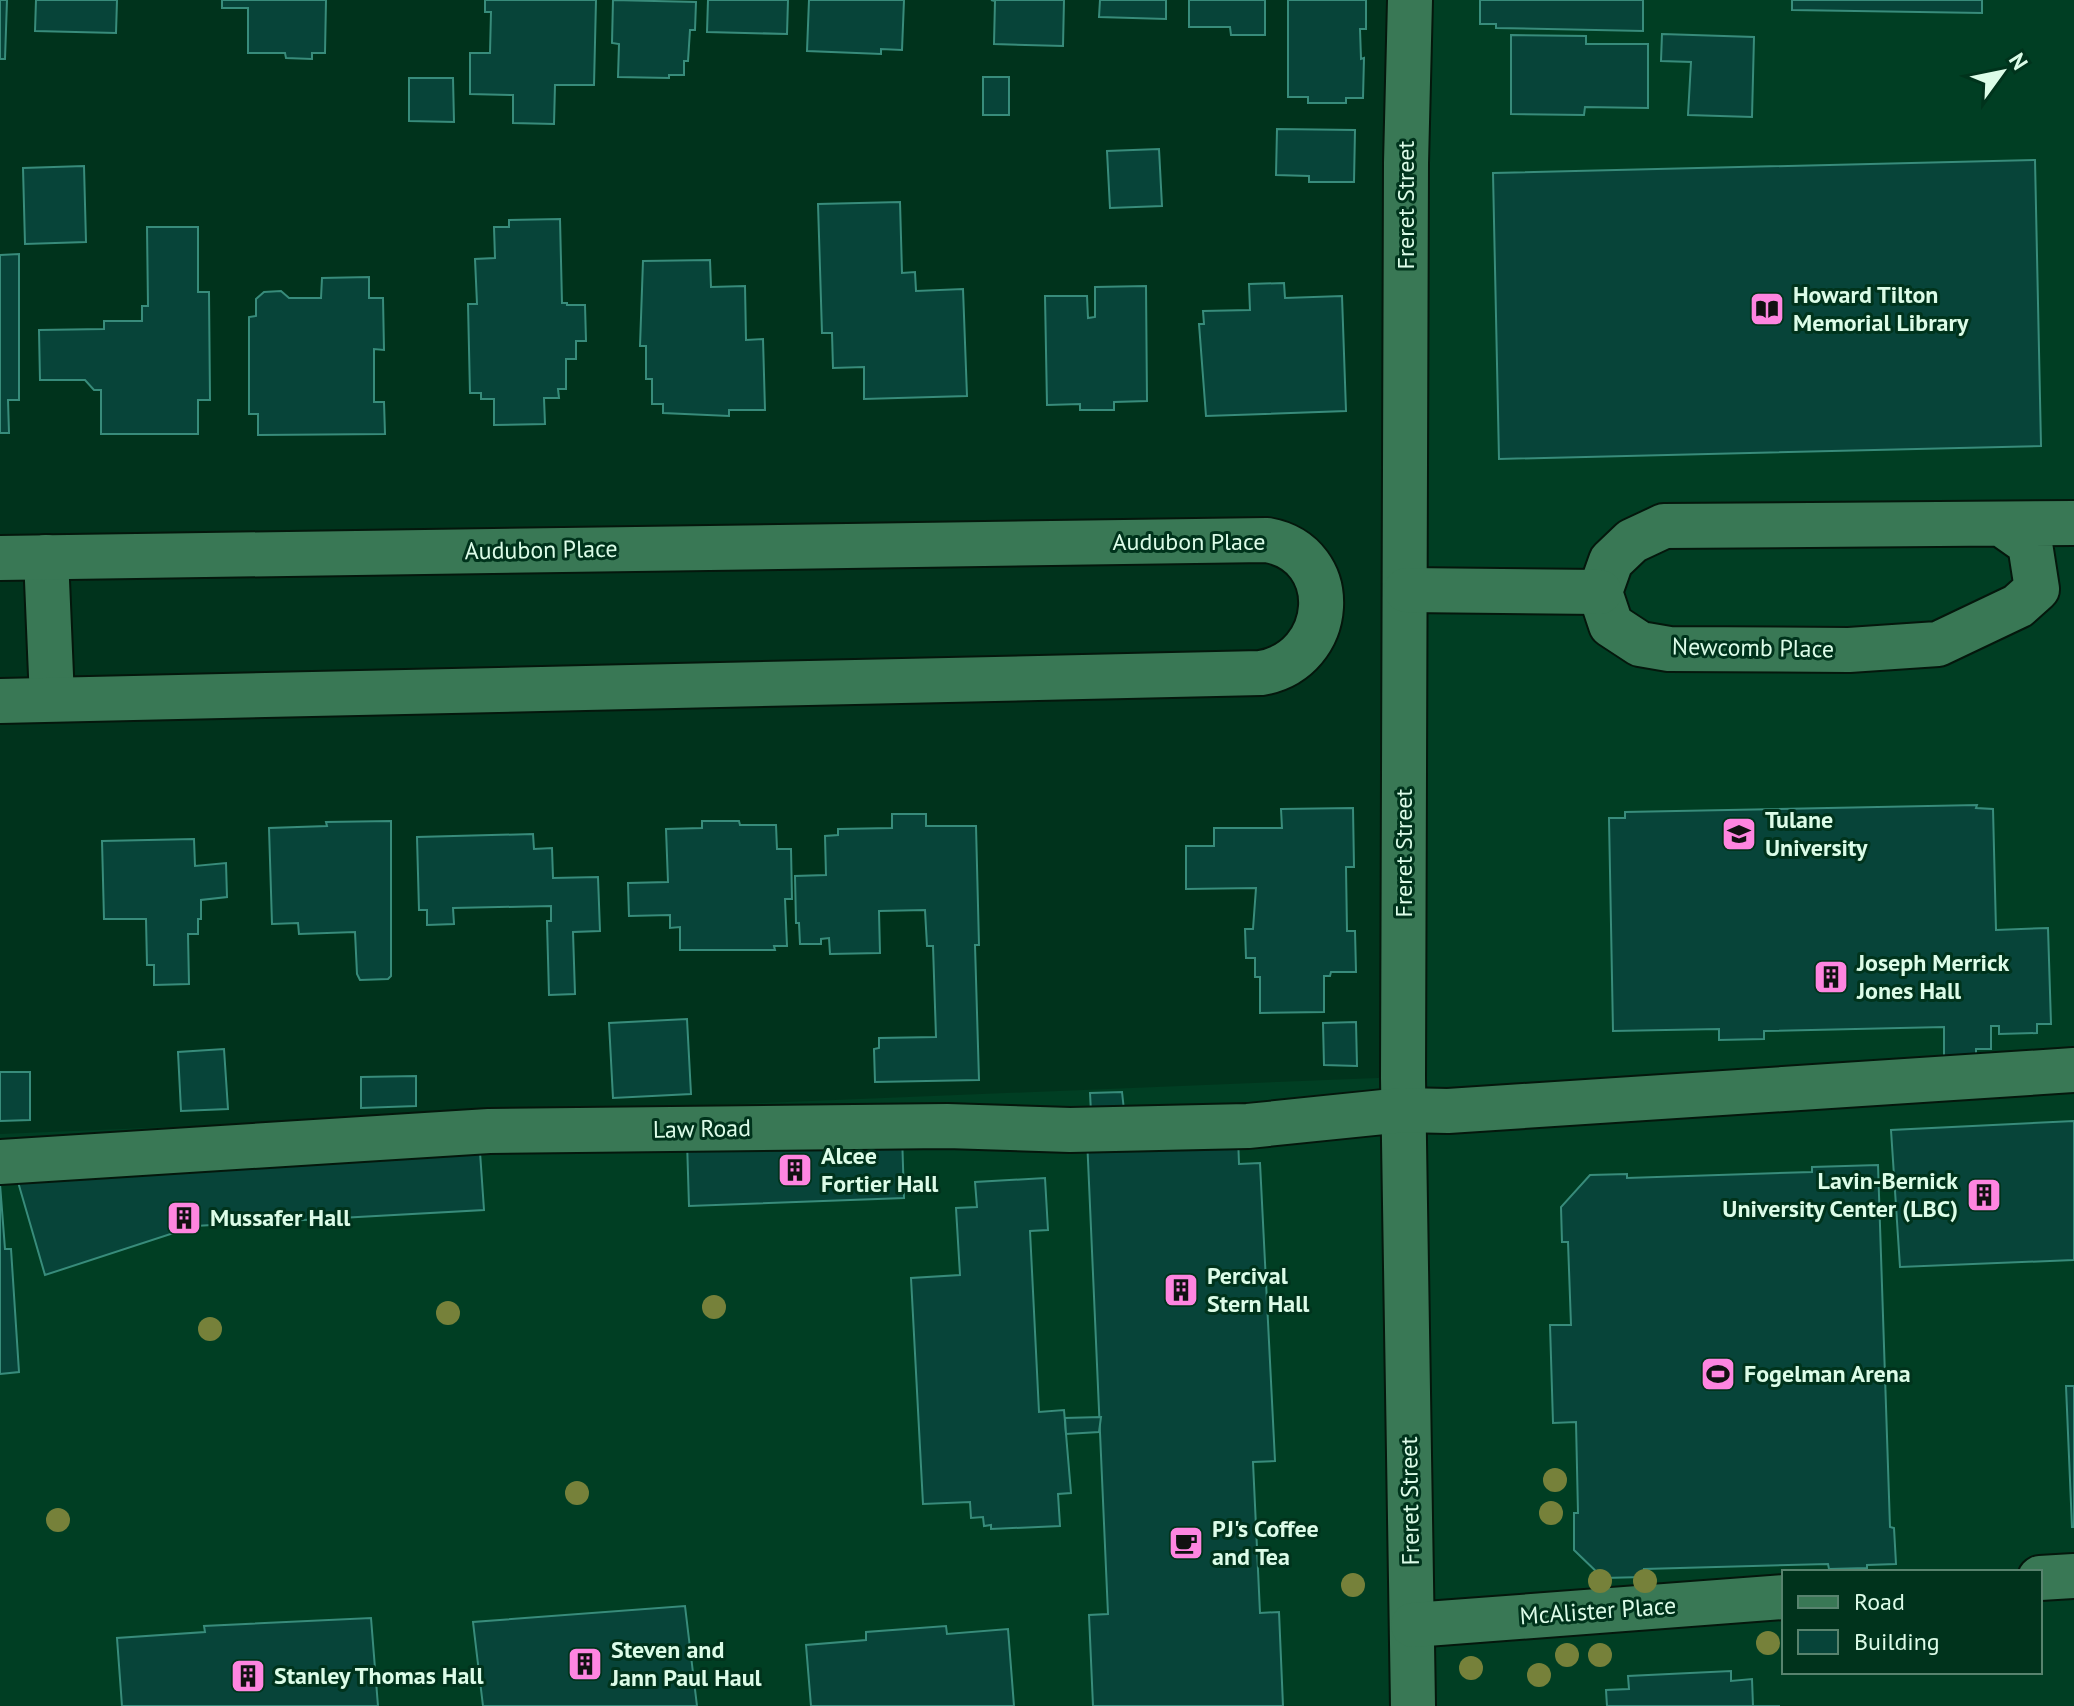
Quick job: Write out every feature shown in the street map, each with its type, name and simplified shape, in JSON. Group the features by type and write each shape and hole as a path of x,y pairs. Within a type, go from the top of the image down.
{"street":[{"name":"Freret Street","path":"1410,0 1406,163 1403,1110 1413,1706"},
{"path":"1406,590 1600,592 1611,561 1632,541 1664,526 2074,523"},
{"name":"Newcomb Place","path":"1600,592 1611,625 1640,644 1655,647 1849,650 1938,644 2018,606 2037,589 2030,544 2003,525"},
{"name":"Audubon Place","path":"0,558 1267,540 1288,547 1310,567 1319,588 1322,606 1320,623 1306,649 1288,664 1261,673 0,701"},
{"path":"46,557 52,699"},
{"name":"Law Road","path":"0,1162 489,1131 947,1126 1070,1130 1233,1126 1403,1110 1448,1111 2074,1070"},
{"path":"2042,1578 2074,1576"},
{"name":"McAlister Place","path":"1413,1625 1782,1597"}],"shaded area":[{"name":"Tulane University","path":"1410,0 2074,0 2074,1706 0,1706 0,1134 1402,1077"}],"building":[{"path":"0,0 7,0 5,59 0,59"},
{"path":"36,0 117,0 116,33 35,31"},
{"path":"222,0 326,0 325,53 312,53 312,59 286,58 285,53 248,53 248,8 222,8"},
{"path":"485,0 596,0 594,85 555,85 554,124 513,123 513,95 470,94 470,53 490,53 491,12 485,12"},
{"path":"613,0 696,2 695,30 690,30 684,75 669,75 669,78 618,77 619,44 612,43"},
{"path":"708,0 788,0 787,34 707,32"},
{"path":"809,0 904,0 902,50 881,49 881,54 807,51"},
{"path":"991,0 1064,0 1063,46 994,44 995,1"},
{"path":"1100,0 1166,0 1166,19 1099,17"},
{"path":"1189,0 1265,0 1265,35 1231,35 1230,27 1189,27"},
{"path":"1288,0 1366,0 1366,29 1360,29 1361,59 1364,58 1363,98 1346,98 1346,103 1308,103 1308,97 1288,97"},
{"path":"1480,0 1643,0 1643,31 1496,28 1496,24 1480,24"},
{"path":"1792,0 1982,0 1982,13 1792,10"},
{"path":"1662,34 1754,37 1752,117 1688,115 1691,62 1661,61"},
{"path":"1511,35 1586,36 1586,44 1648,44 1648,108 1585,107 1584,115 1511,114"},
{"path":"983,77 1009,77 1009,115 983,115"},
{"path":"409,78 453,78 454,122 409,121"},
{"path":"1277,129 1355,130 1354,182 1309,182 1309,176 1276,175"},
{"path":"1159,149 1162,206 1110,208 1107,151"},
{"name":"Howard Tilton Memorial Library","path":"2035,160 2041,446 1499,459 1493,173"},
{"path":"84,166 86,242 25,244 23,168"},
{"path":"900,202 902,273 915,272 916,291 963,289 967,396 864,399 864,367 833,368 832,333 822,333 818,204"},
{"path":"560,219 562,303 585,305 586,341 576,341 576,359 566,359 566,389 558,389 559,398 544,398 545,424 494,425 494,399 481,399 481,393 470,393 468,304 477,304 475,259 495,258 494,227 509,227 509,220"},
{"path":"147,227 198,227 198,292 209,292 210,400 198,400 198,434 101,434 101,390 94,390 85,380 40,380 39,330 104,329 104,321 142,321 142,306 148,306"},
{"path":"19,254 19,400 8,400 9,433 0,433 0,255"},
{"path":"710,260 711,287 745,286 746,340 763,339 765,410 729,410 729,416 663,413 663,404 652,404 652,379 646,379 646,346 640,346 643,261"},
{"path":"369,277 369,298 383,298 384,350 374,349 374,402 384,402 385,434 258,435 258,414 249,414 249,317 256,316 256,299 264,292 281,291 289,298 321,298 322,278"},
{"path":"1284,283 1285,298 1342,296 1346,411 1206,416 1199,324 1204,324 1203,311 1250,310 1249,284"},
{"path":"1146,286 1147,401 1114,402 1114,410 1080,410 1080,404 1047,405 1045,296 1087,296 1088,318 1095,317 1095,287"},
{"name":"Joseph Merrick Jones Hall","path":"1977,805 1976,808 1993,809 1996,930 2048,928 2051,1024 2037,1024 2037,1033 1999,1034 1999,1026 1991,1026 1991,1049 1976,1049 1976,1058 1944,1058 1944,1027 1764,1031 1764,1039 1719,1040 1719,1029 1613,1031 1609,818 1625,818 1625,812"},
{"path":"1353,808 1354,867 1346,867 1347,931 1355,931 1356,972 1331,972 1330,976 1324,976 1324,1012 1260,1013 1260,977 1255,977 1255,958 1246,958 1245,929 1253,929 1256,888 1186,889 1186,846 1214,846 1214,828 1282,828 1281,809"},
{"path":"892,814 926,814 926,826 976,826 979,945 975,945 979,1080 875,1082 874,1049 879,1048 879,1038 936,1037 933,946 927,946 925,910 879,911 880,953 830,954 829,938 821,939 821,944 800,944 799,923 796,923 795,876 826,875 825,836 838,835 838,829 892,828"},
{"path":"391,821 391,976 388,979 360,980 355,932 299,934 298,923 272,924 269,828 327,826 326,822"},
{"path":"702,821 776,825 777,849 791,849 792,899 785,899 787,946 774,946 775,950 680,950 680,927 670,928 670,915 629,916 628,883 668,882 666,829 702,828"},
{"path":"533,834 534,849 552,848 553,878 598,877 600,931 573,932 575,994 549,995 547,921 551,921 551,906 453,908 454,924 427,925 427,910 419,910 417,837"},
{"path":"194,839 195,866 226,863 227,897 201,900 198,934 188,934 189,984 154,985 154,965 147,965 146,919 104,919 102,841"},
{"path":"687,1019 691,1094 613,1098 609,1023"},
{"path":"1356,1022 1357,1066 1324,1065 1323,1023"},
{"path":"224,1049 228,1109 181,1111 178,1052"},
{"path":"0,1072 30,1072 30,1120 0,1121"},
{"path":"416,1076 416,1106 361,1108 361,1077"},
{"path":"1122,1092 1124,1110 1091,1112 1090,1093"},
{"name":"Percival Stern Hall","path":"1237,1108 1239,1164 1260,1163 1275,1461 1253,1462 1260,1613 1279,1612 1283,1706 1093,1706 1089,1615 1108,1614 1086,1115"},
{"name":"Lavin-Bernick University Center (LBC)","path":"2074,1121 2074,1260 1900,1267 1891,1130"},
{"name":"Alcee Fortier Hall","path":"902,1134 904,1198 689,1206 687,1141"},
{"name":"Mussafer Hall","path":"480,1152 484,1210 195,1226 45,1275 18,1182"},
{"name":"Fogelman Arena","path":"1878,1165 1890,1527 1894,1528 1896,1564 1829,1569 1828,1564 1644,1569 1644,1577 1603,1578 1574,1550 1574,1513 1578,1513 1576,1422 1553,1423 1550,1325 1571,1325 1568,1242 1562,1242 1561,1207 1590,1175 1627,1174 1627,1178 1812,1172 1812,1167"},
{"path":"1045,1178 1048,1230 1030,1231 1039,1412 1064,1410 1071,1493 1058,1494 1060,1526 991,1529 991,1525 984,1526 983,1517 971,1518 970,1502 923,1504 911,1278 960,1275 956,1208 977,1207 975,1182"},
{"path":"0,1184 5,1249 11,1249 19,1372 0,1374"},
{"path":"2066,1386 2074,1386 2074,1527 2072,1527"},
{"path":"1101,1417 1099,1432 1066,1434 1065,1418"},
{"name":"Steven and Jann Paul Haul","path":"685,1606 697,1706 483,1706 473,1622"},
{"name":"Stanley Thomas Hall","path":"371,1618 378,1706 122,1706 117,1638 205,1632 204,1626"},
{"path":"946,1626 947,1634 1008,1629 1014,1706 811,1706 806,1645 866,1640 866,1632"},
{"path":"1731,1671 1731,1681 1752,1679 1753,1706 1607,1706 1606,1690 1629,1689 1628,1676"}],"place":[{"name":"Howard Tilton Memorial Library","path":"1767,309"},
{"name":"Tulane University","path":"1739,834"},
{"name":"Joseph Merrick Jones Hall","path":"1831,977"},
{"name":"Alcee Fortier Hall","path":"795,1170"},
{"name":"Lavin-Bernick University Center (LBC)","path":"1984,1195"},
{"name":"Mussafer Hall","path":"184,1218"},
{"name":"Percival Stern Hall","path":"1181,1290"},
{"name":"Fogelman Arena","path":"1718,1374"},
{"name":"PJ's Coffee and Tea","path":"1186,1543"},
{"name":"Steven and Jann Paul Haul","path":"585,1664"},
{"name":"Stanley Thomas Hall","path":"248,1676"}]}
